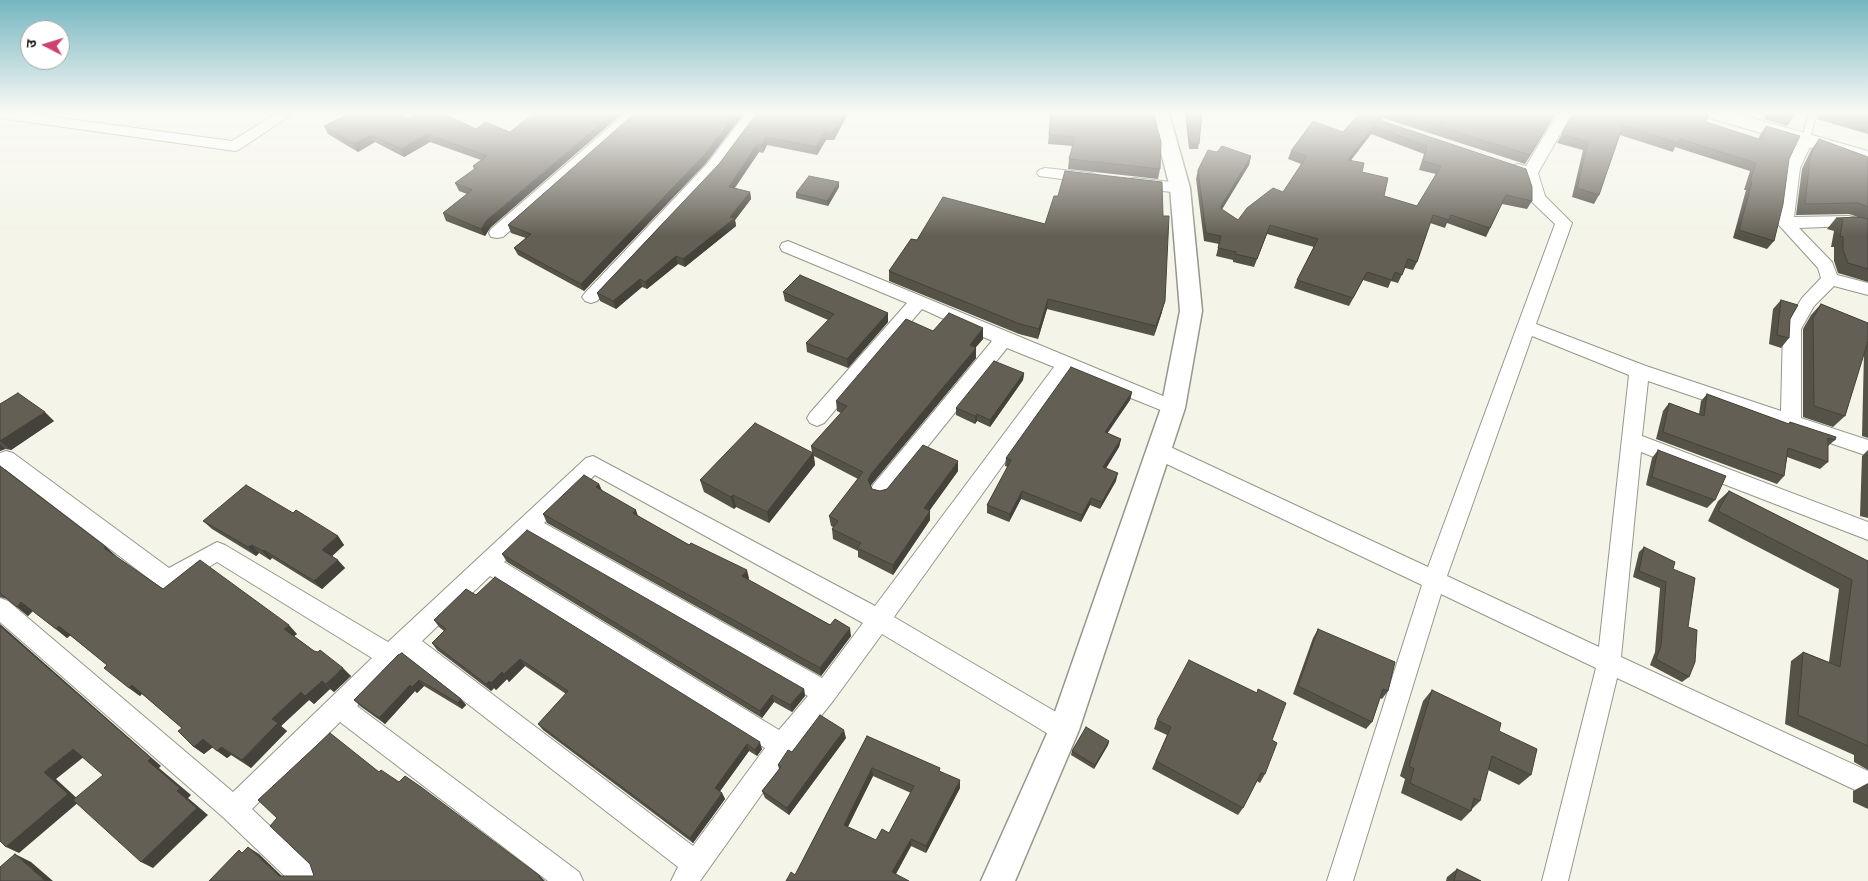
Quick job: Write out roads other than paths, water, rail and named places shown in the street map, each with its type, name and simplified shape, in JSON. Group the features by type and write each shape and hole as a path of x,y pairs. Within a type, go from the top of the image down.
{"street":[{"path":"497,233 588,154"},
{"path":"591,297 713,167 723,154"},
{"path":"998,881 1064,730 1173,408 1191,311 1180,188 1171,154"},
{"path":"1340,881 1434,581 1564,222 1538,198 1530,173 1541,154"},
{"path":"1785,223 1792,168 1798,154"},
{"path":"1503,164 1530,173"},
{"path":"1045,173 1103,179"},
{"path":"1122,182 1180,188"},
{"path":"1785,223 1849,220 1868,226"},
{"path":"1785,223 1826,266 1830,279"},
{"path":"788,247 919,301 1004,339 1173,408"},
{"path":"1830,279 1868,289"},
{"path":"1791,423 1792,330 1808,302 1830,279"},
{"path":"817,418 919,301"},
{"path":"1526,327 1639,371 1868,448"},
{"path":"880,491 1004,339"},
{"path":"0,463 6,459 168,580 217,551 398,649 690,873 782,745 825,693 1066,364"},
{"path":"1555,881 1609,663 1639,371"},
{"path":"1633,441 1868,531"},
{"path":"1159,451 1868,784"},
{"path":"233,809 593,464 878,620 1064,730"},
{"path":"529,525 825,693"},
{"path":"489,564 782,745"},
{"path":"0,608 233,809 309,881"},
{"path":"339,707 570,881"}]}
